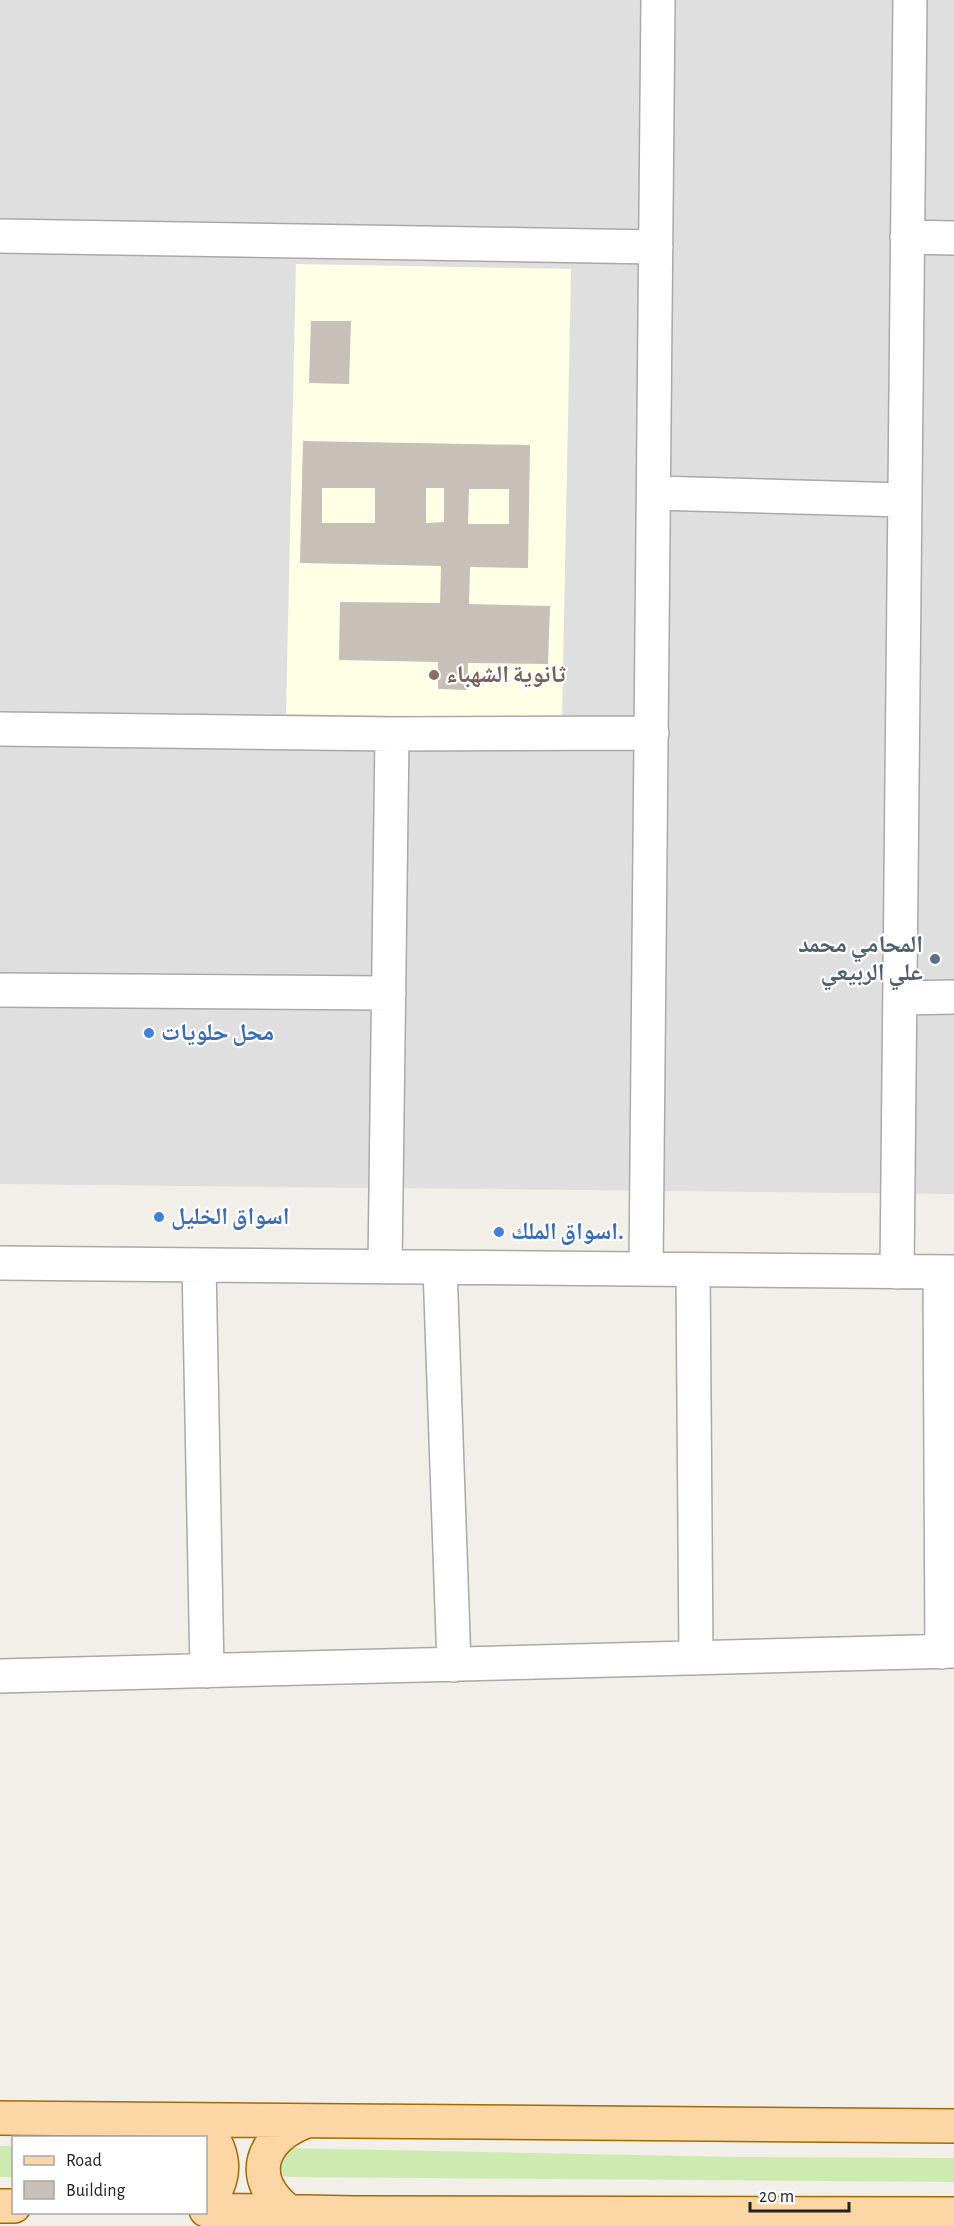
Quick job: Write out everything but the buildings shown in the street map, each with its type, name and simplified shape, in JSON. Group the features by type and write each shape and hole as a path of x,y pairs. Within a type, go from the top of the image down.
{"main road":[{"path":"0,2118 954,2127"},
{"path":"196,2120 217,2142 221,2157 221,2172 217,2187 207,2201"},
{"path":"288,2211 275,2202 267,2189 263,2175 264,2159 279,2134 307,2121"},
{"path":"207,2210 288,2211 355,2219 872,2220 954,2214"}],"street":[{"path":"646,1269 658,0"},
{"path":"897,1272 910,0"},
{"path":"0,236 656,247"},
{"path":"907,237 954,238"},
{"path":"654,493 904,500"},
{"path":"0,729 392,734 652,733"},
{"path":"385,1267 392,734"},
{"path":"0,990 388,993"},
{"path":"900,998 954,997"},
{"path":"0,1263 947,1272 948,1652 0,1676"},
{"path":"198,1265 207,1671"},
{"path":"440,1268 454,1665"},
{"path":"693,1270 696,1658"}],"shaded area":[{"path":"0,0 954,0 954,1194 0,1184"},
{"path":"296,264 571,269 562,718 286,714"}],"green space":[{"path":"0,2146 12,2146 12,2177 0,2177"},
{"path":"287,2148 739,2157 954,2158 954,2182 289,2177 275,2173"}],"place":[{"name":"ثانوية الشهباء","path":"434,675"},
{"name":"المحامي محمد علي الربيعي","path":"935,959"},
{"name":"محل حلويات","path":"149,1033"},
{"name":"اسواق الخليل","path":"159,1217"},
{"name":"اسواق الملك.","path":"499,1232"}]}
